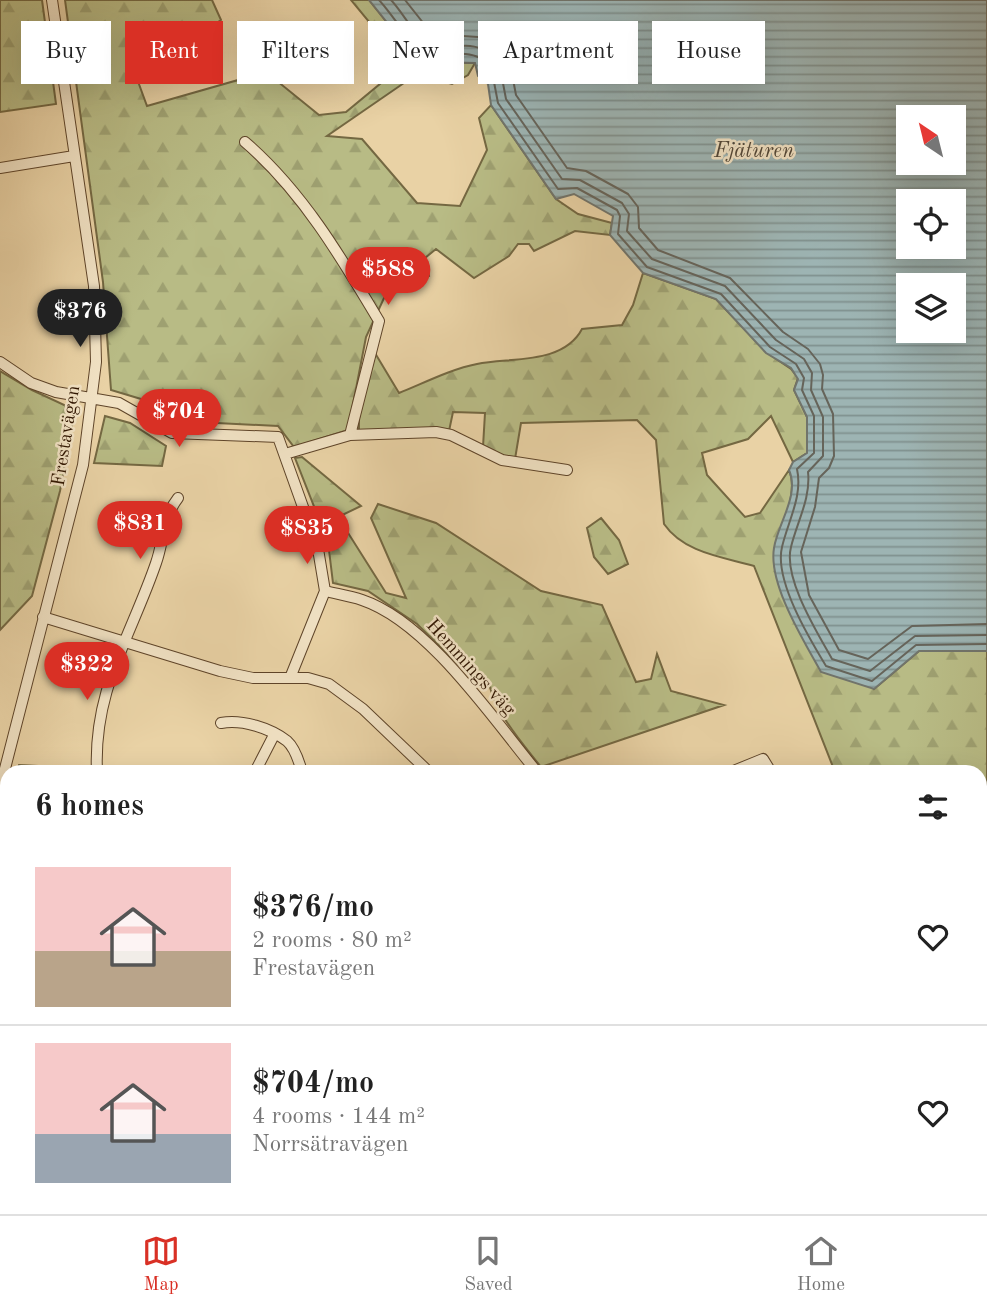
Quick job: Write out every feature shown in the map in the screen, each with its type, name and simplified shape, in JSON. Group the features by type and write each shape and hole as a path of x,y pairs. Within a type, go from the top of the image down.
{"street":[{"name":"Frestavägen","path":"6,765 83,465 96,362 94,286 52,0"},
{"path":"245,142 289,187 340,256 379,321 350,435"},
{"path":"0,169 74,156"},
{"path":"0,362 44,387 128,407 172,433 278,437 318,549 325,592 290,678"},
{"path":"285,454 350,435 436,432 451,435 502,460 567,470"},
{"path":"97,765 96,747 102,705 124,641 157,561 168,510 178,498"},
{"name":"Hemmings väg","path":"325,592 363,600 410,627 449,666 531,765"},
{"path":"43,617 220,671 253,678 308,678 338,690 421,765"},
{"path":"221,723 233,721 255,726 287,741 300,765"},
{"path":"259,765 274,735"},
{"path":"748,765 763,759 767,765"}],"green space":[{"path":"0,0 42,0 45,21 21,21 21,84 53,84 56,104 0,112"},
{"path":"65,0 212,0 219,21 125,21 125,84 139,84 147,106 237,80 237,84 281,84 319,115 346,112 380,84 402,84 327,136 362,139 417,203 460,206 487,150 479,118 491,105 556,199 578,214 612,223 610,235 575,231 534,251 529,244 518,244 509,256 474,278 436,249 425,258 429,276 384,298 366,337 348,430 294,447 278,426 177,421 141,399 111,390 103,282 76,84 111,84 111,21 68,21"},
{"path":"351,0 369,0 386,21 368,21"},
{"path":"464,63 475,63 464,77"},
{"path":"643,273 716,299 766,352 791,369 798,378 794,390 807,417 807,453 793,462 771,416 748,439 702,453 707,475 745,517 760,513 789,470 792,489 774,550 874,689 919,651 987,651 987,765 832,765 754,566 693,548 672,534 664,524 656,440 637,420 521,423 515,459 495,454 483,447 485,413 453,412 449,431 359,432 359,418 375,353 399,393 467,366 549,354 573,341 582,329 622,325 633,305"},
{"path":"0,371 75,410 60,491 32,596 0,630"},
{"path":"105,416 130,423 166,446 162,466 94,463"},
{"path":"302,457 361,506 338,517 386,593 406,598 371,518 378,504 436,523 541,591 602,605 636,682 651,679 657,654 671,691 724,705 547,765 539,765 503,716 488,681 471,677 417,624 368,591 333,583 328,542 295,458"},
{"path":"601,518 619,540 628,564 608,574 594,557 587,528"}],"water":[{"name":"Fjäturen","path":"369,0 987,0 987,651 919,651 874,689 821,672 789,612 776,578 774,562 776,538 792,489 789,470 793,462 807,453 807,417 794,390 798,379 791,368 766,353 716,299 643,273 610,235 613,216 574,194 556,199 491,105 488,84 638,84 638,21 478,21 478,76 475,63 464,63 464,21 386,21"}]}
